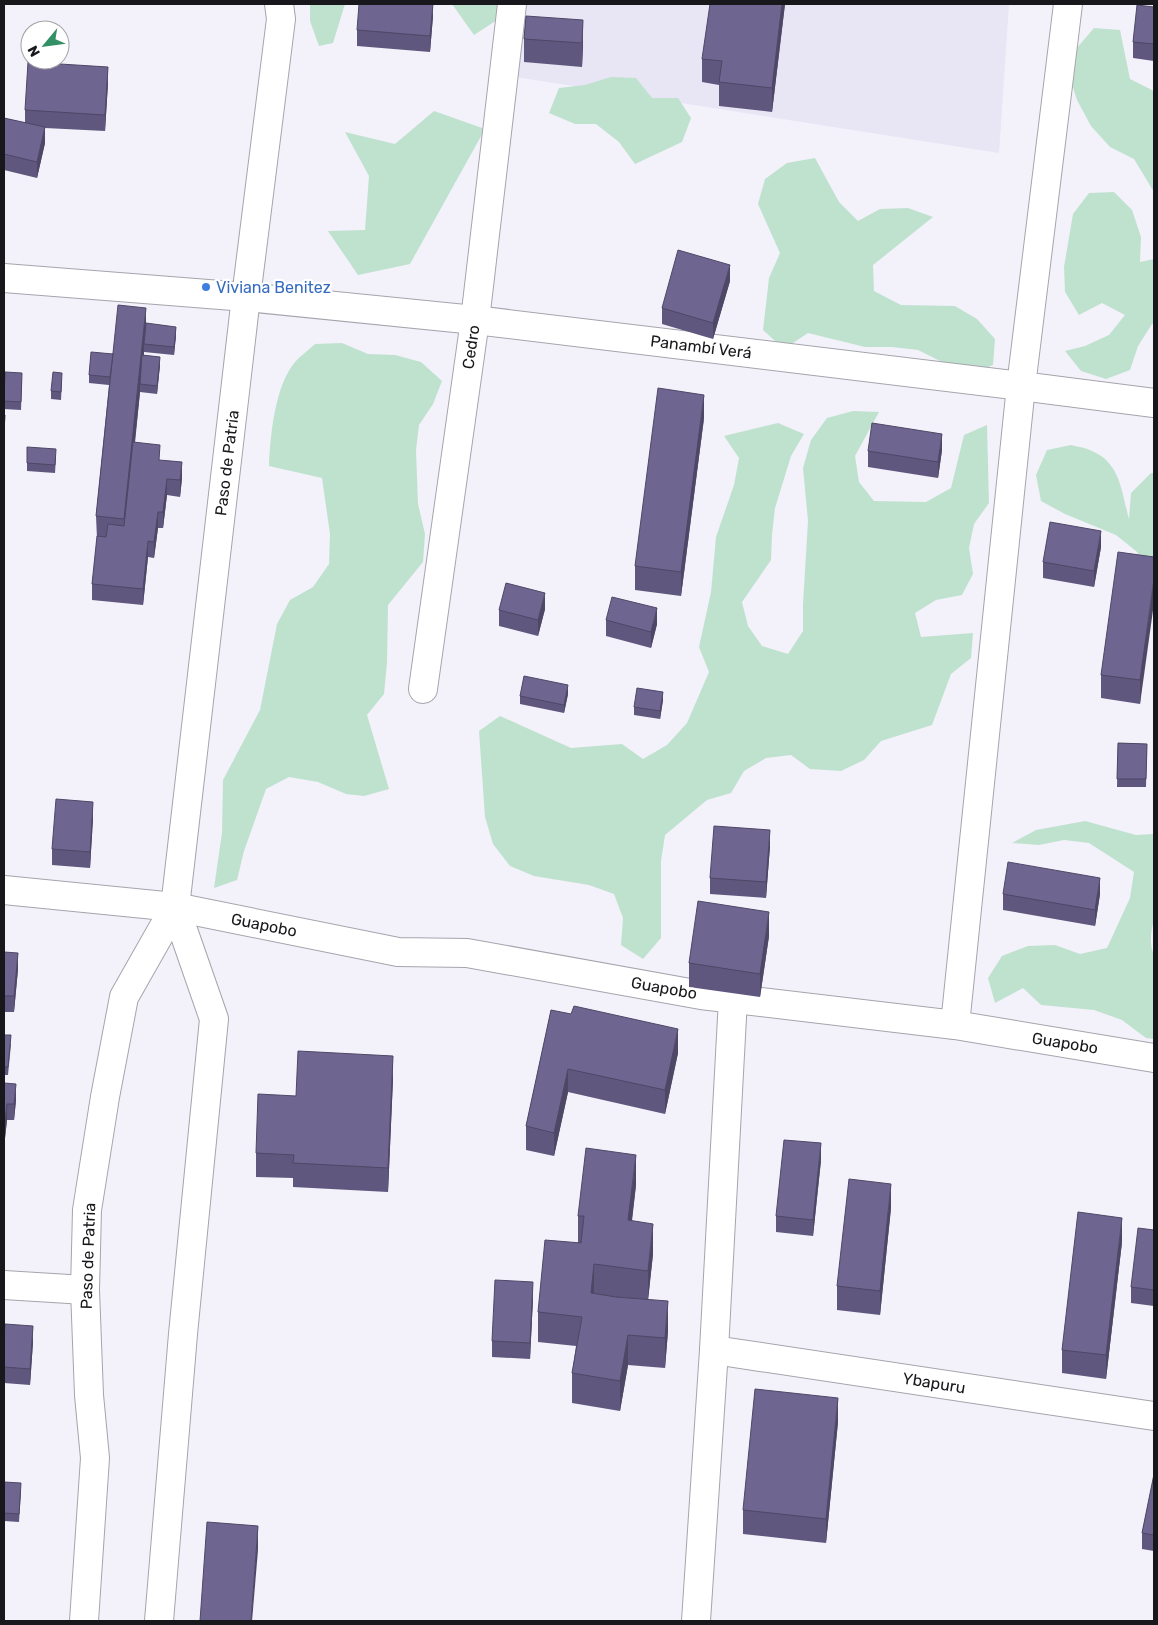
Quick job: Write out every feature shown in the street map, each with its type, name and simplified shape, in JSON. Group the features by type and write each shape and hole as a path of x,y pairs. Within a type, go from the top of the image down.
{"street":[{"name":"Cedro","path":"423,689 475,320 512,4"},
{"path":"955,1025 976,806 1021,386 1068,4"},
{"name":"Paso de Patria","path":"84,1621 95,1458 89,1394 85,1290 87,1210 105,1097 124,997 176,907 246,297 284,9"},
{"name":"Panambí Verá","path":"4,278 246,297 475,320 1021,386 1154,404"},
{"name":"Guapobo","path":"4,890 176,907 398,952 467,953 701,996 955,1025 1154,1058"},
{"name":"Paso de Patria","path":"159,1621 183,1334 214,1019 176,907"},
{"path":"696,1621 714,1350 732,999"},
{"path":"4,1285 85,1290"},
{"name":"Ybapuru","path":"714,1350 1154,1416"}],"shaded area":[{"path":"517,4 1009,4 999,153 504,75"}],"green space":[{"path":"310,4 345,4 333,43 319,46 310,21"},
{"path":"452,4 499,4 497,20 474,35"},
{"path":"1094,28 1120,30 1130,79 1154,91 1154,192 1134,159 1110,147 1091,126 1077,100 1069,75 1076,49"},
{"path":"611,77 636,78 652,98 678,98 691,118 682,142 635,164 619,142 596,124 575,124 549,113 559,88 585,85"},
{"path":"434,111 485,129 410,264 358,275 328,231 365,230 369,176 345,132 395,144"},
{"path":"815,158 839,202 858,221 880,209 908,208 933,217 873,265 874,291 901,305 955,306 977,319 995,339 993,365 968,375 918,350 892,347 865,347 808,333 784,349 763,330 769,278 780,253 758,204 765,179 787,163"},
{"path":"1114,192 1132,210 1141,237 1140,262 1154,259 1154,323 1138,346 1130,370 1106,379 1081,371 1065,351 1085,346 1109,335 1125,315 1102,303 1079,315 1065,292 1064,267 1073,214 1089,193"},
{"path":"342,343 368,354 395,355 421,362 442,381 433,404 419,425 416,450 418,504 425,534 423,562 388,605 387,663 384,694 367,715 389,789 364,796 346,794 318,782 289,777 266,789 244,851 237,880 214,888 222,833 223,780 260,710 277,624 290,600 313,587 329,564 330,534 322,478 269,466 272,426 278,397 288,372 297,359 315,344"},
{"path":"853,411 879,412 855,456 859,482 874,501 926,502 951,488 964,435 987,425 989,503 974,524 969,548 973,574 962,595 936,600 915,613 921,637 973,633 971,658 951,674 932,725 881,741 864,760 841,771 810,769 791,755 766,758 744,771 731,793 707,800 665,835 661,861 661,938 643,959 621,945 623,918 614,894 589,885 534,876 510,866 493,844 485,817 479,731 500,716 571,748 622,744 643,759 667,745 687,723 709,672 699,647 711,592 716,537 734,485 739,458 724,436 778,423 804,434 791,456 775,508 771,560 742,602 748,626 762,646 788,654 803,631 808,521 803,468 811,440 827,418"},
{"path":"1071,445 1091,451 1103,457 1110,464 1119,481 1129,519 1131,493 1151,473 1154,473 1154,571 1136,551 1116,535 1065,514 1041,501 1036,475 1047,450"},
{"path":"1085,821 1136,835 1154,834 1154,920 1151,947 1154,954 1154,1039 1146,1038 1122,1020 1094,1010 1041,1005 1023,988 995,1003 988,978 1002,956 1028,946 1055,945 1080,954 1107,948 1130,898 1134,872 1089,843 1064,840 1039,845 1012,843 1036,830"}],"building":[{"path":"359,4 433,4 430,36 357,30"},
{"path":"710,4 782,4 772,88 719,82 722,61 702,59"},
{"path":"1137,5 1154,7 1154,44 1133,42"},
{"path":"526,16 583,20 582,43 524,39"},
{"path":"70,65 108,67 105,115 25,110 28,70 70,70"},
{"path":"4,118 45,127 37,162 4,154"},
{"path":"678,250 730,265 713,323 662,308"},
{"path":"118,305 146,308 124,519 96,516"},
{"path":"146,323 176,327 174,347 144,344"},
{"path":"91,352 113,354 110,377 89,375"},
{"path":"142,355 160,357 157,386 140,384"},
{"path":"5,372 22,373 21,402 4,401"},
{"path":"53,372 62,373 61,392 51,391"},
{"path":"658,388 704,395 681,572 635,566"},
{"path":"872,423 942,434 938,462 868,451"},
{"path":"133,442 160,445 159,460 182,462 180,480 167,479 163,512 158,512 154,542 148,541 143,589 92,584 97,536 106,537 108,524 124,526"},
{"path":"27,447 56,449 55,465 27,463"},
{"path":"1050,522 1101,531 1094,571 1043,562"},
{"path":"1118,552 1154,557 1154,579 1140,680 1101,675"},
{"path":"506,583 545,593 538,620 499,610"},
{"path":"612,597 657,608 651,632 606,620"},
{"path":"524,676 568,685 564,705 520,696"},
{"path":"637,688 663,692 660,711 634,707"},
{"path":"1118,743 1147,744 1146,779 1117,779"},
{"path":"56,799 93,802 90,852 52,849"},
{"path":"714,826 770,830 766,882 710,878"},
{"path":"1008,862 1100,878 1095,910 1003,894"},
{"path":"698,901 769,912 760,974 689,963"},
{"path":"4,952 18,953 14,996 4,996"},
{"path":"574,1006 678,1029 665,1090 568,1069 554,1133 526,1126 551,1010 571,1014"},
{"path":"4,1035 11,1035 8,1067 4,1067"},
{"path":"298,1051 393,1056 388,1168 293,1163 294,1155 256,1153 258,1094 296,1096"},
{"path":"4,1083 16,1084 14,1104 7,1104 5,1122 4,1122"},
{"path":"784,1140 821,1143 813,1220 776,1216"},
{"path":"586,1148 636,1155 628,1220 653,1224 648,1271 594,1264 591,1293 668,1301 665,1338 628,1335 620,1381 572,1373 582,1317 538,1312 545,1240 581,1243 584,1216 578,1216"},
{"path":"849,1179 891,1184 880,1291 837,1286"},
{"path":"1078,1212 1122,1218 1106,1355 1062,1350"},
{"path":"1138,1228 1154,1230 1154,1290 1131,1287"},
{"path":"495,1280 533,1282 530,1343 492,1341"},
{"path":"5,1324 33,1326 30,1369 4,1367"},
{"path":"755,1389 838,1398 826,1519 743,1510"},
{"path":"1154,1474 1154,1535 1142,1533"},
{"path":"4,1482 21,1483 19,1514 4,1513"},
{"path":"207,1522 258,1526 251,1621 200,1621"}],"place":[{"name":"Viviana Benitez","path":"206,287"}]}
